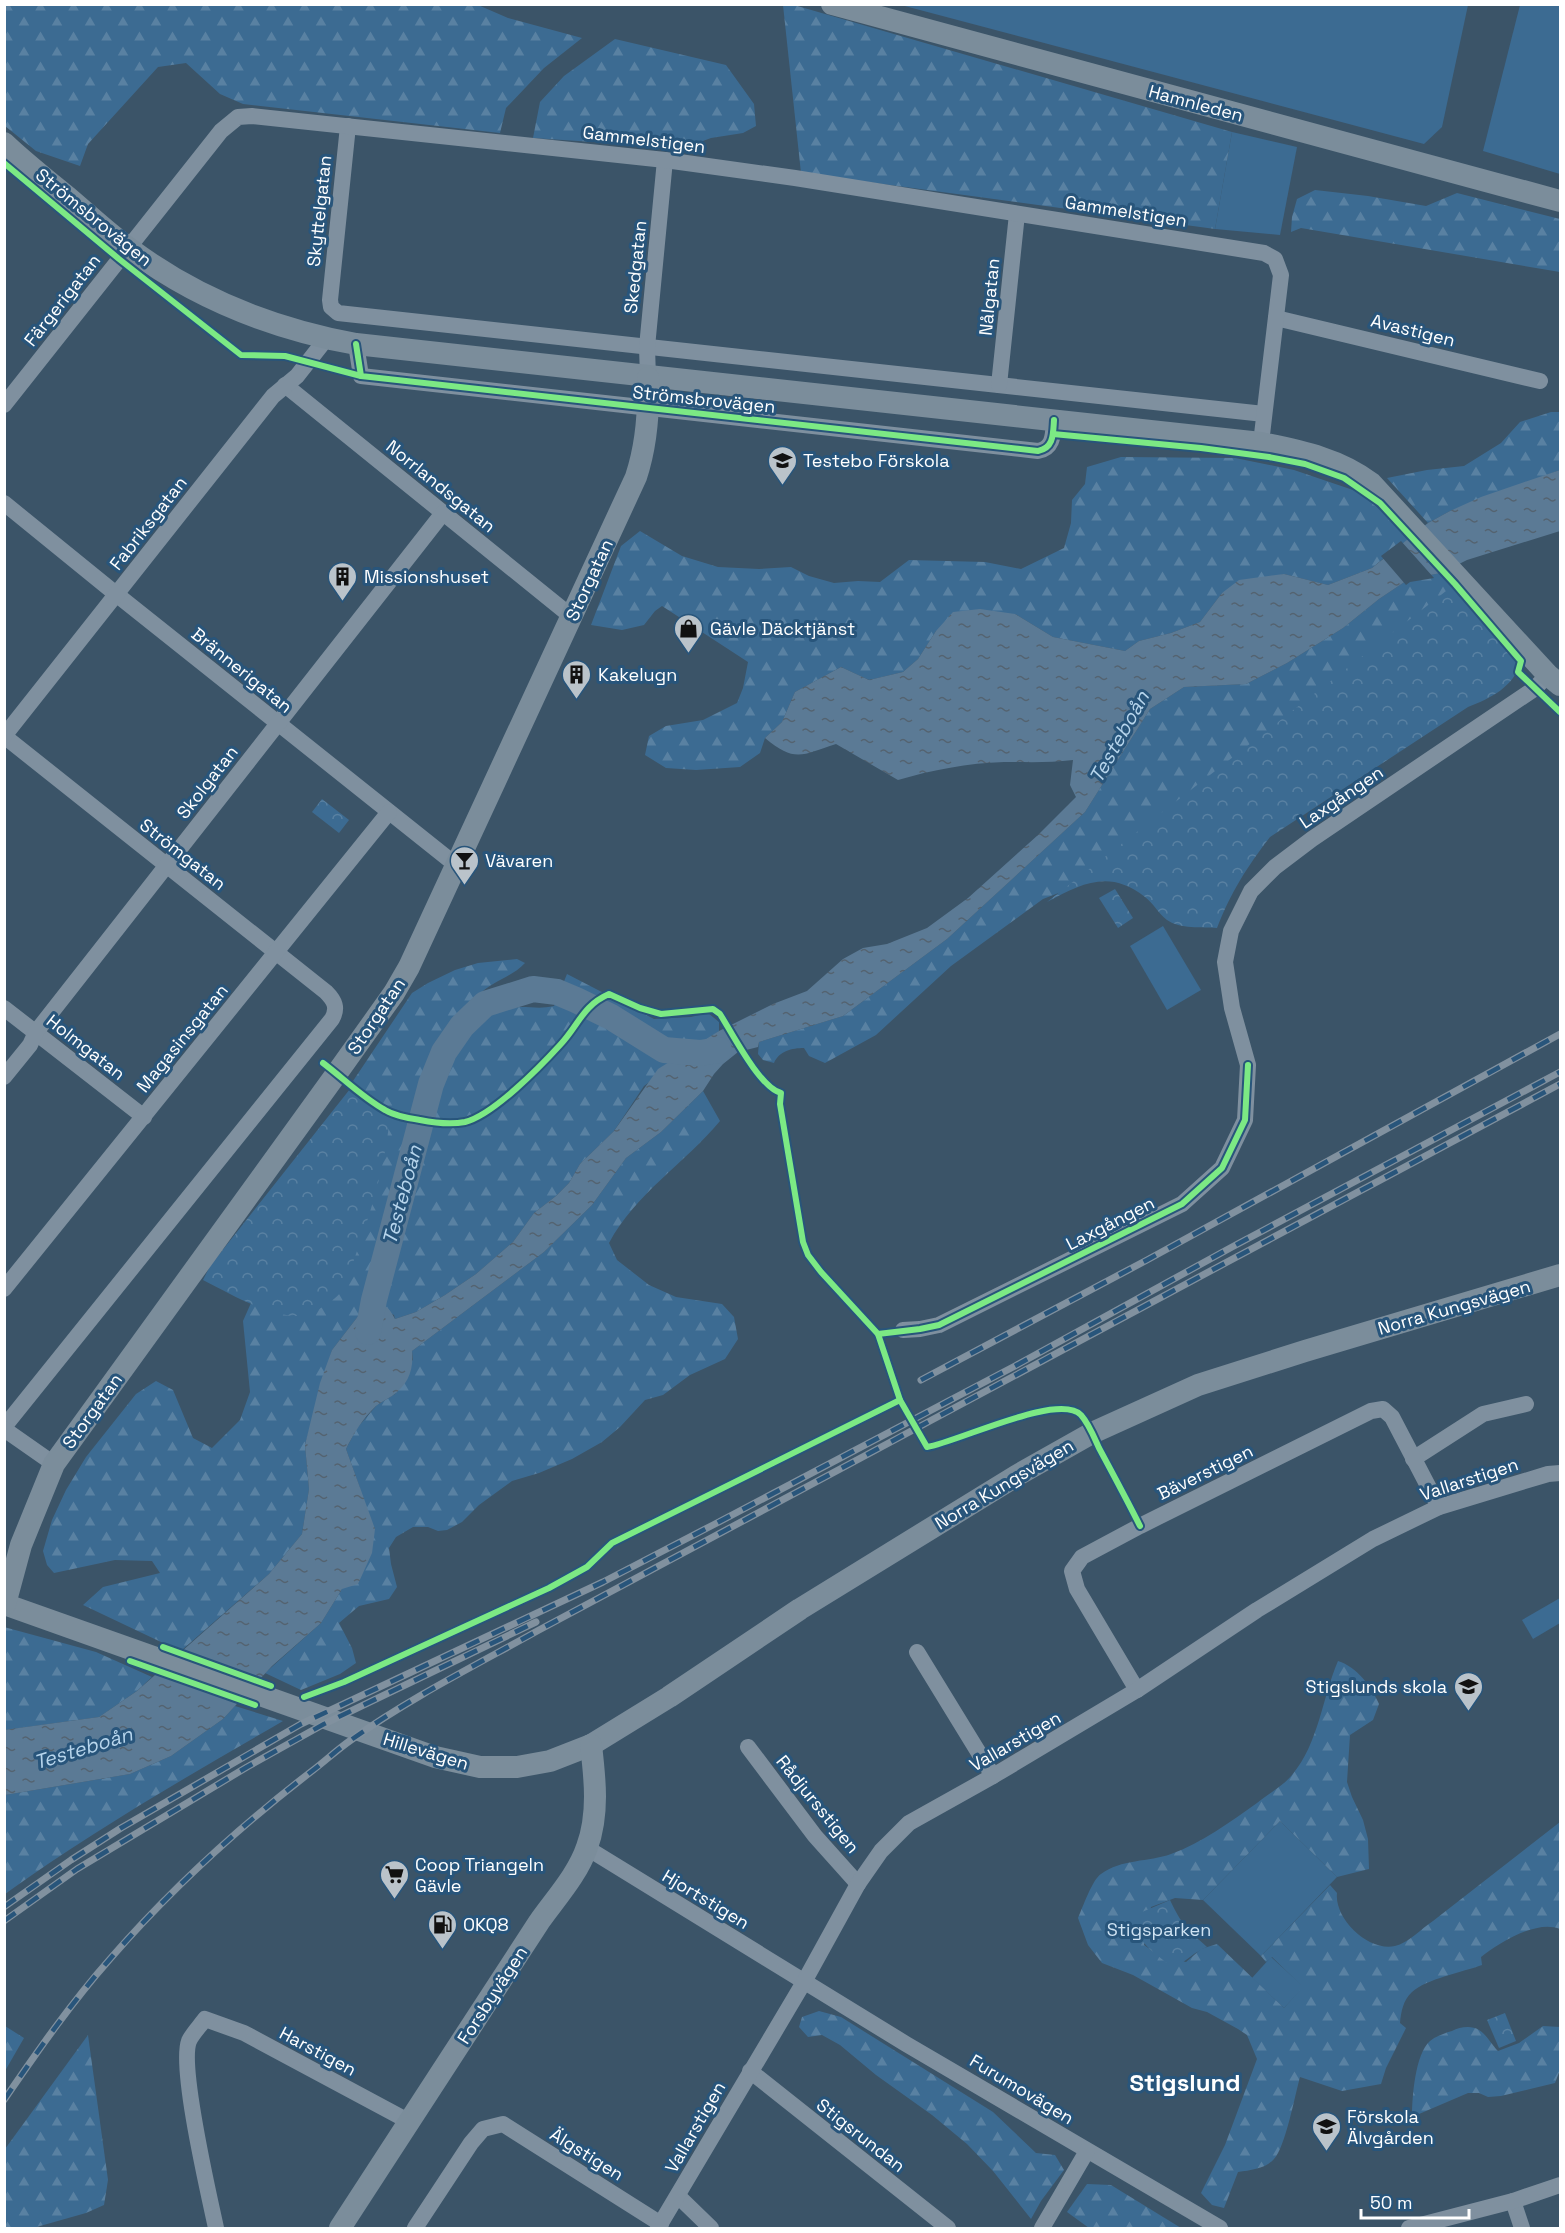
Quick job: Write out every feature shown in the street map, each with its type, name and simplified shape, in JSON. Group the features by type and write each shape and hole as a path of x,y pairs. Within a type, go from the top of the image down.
{"street":[{"name":"Hamnleden","path":"832,4 1560,201"},
{"name":"Gammelstigen","path":"129,249 221,131 237,117 252,116 665,160 795,178 1253,250 1275,259 1281,275 1276,318"},
{"name":"Skyttelgatan","path":"348,126 330,300 333,310 342,314 647,347"},
{"name":"Strömsbrovägen","path":"4,143 129,249 189,287 247,315 326,339 648,378 1261,443 1312,454 1349,467 1371,483 1554,680"},
{"name":"Skedgatan","path":"648,378 647,347 665,160"},
{"name":"Nålgatan","path":"999,385 1017,214"},
{"name":"Färgerigatan","path":"4,405 129,249"},
{"path":"1261,443 1276,318"},
{"name":"Avastigen","path":"1276,318 1540,381"},
{"name":"Fabriksgatan","path":"4,736 273,396 297,376 326,339"},
{"name":"Strömsbrovägen","path":"356,344 361,376 1038,451 1051,444 1054,420"},
{"path":"647,347 1264,414"},
{"name":"Storgatan","path":"5,1604 21,1545 54,1464 394,993 409,967 636,477 644,450 649,408 648,378"},
{"name":"Norrlandsgatan","path":"285,385 572,617"},
{"name":"Brännerigatan","path":"4,503 456,865"},
{"name":"Skolgatan","path":"4,1077 30,1045 36,1032 443,513"},
{"name":"Laxgången","path":"903,1330 920,1329 939,1324 1182,1204 1222,1168 1245,1120 1248,1065 1233,1008 1225,962 1231,931 1251,891 1275,867 1312,839 1534,689 1554,680"},
{"name":"Strömgatan","path":"4,736 326,992 333,998 336,1005 332,1019 4,1428"},
{"name":"Magasinsgatan","path":"4,1289 389,812"},
{"name":"Holmgatan","path":"4,1008 144,1117"},
{"name":"Norra Kungsvägen","path":"591,1745 669,1697 800,1609 1016,1476 1092,1433 1198,1385 1560,1275"},
{"path":"1413,1459 1483,1414 1526,1404"},
{"name":"Bäverstigen","path":"1137,1690 1077,1589 1072,1571 1082,1557 1371,1411 1383,1409 1392,1417 1439,1506"},
{"path":"4,1428 54,1464"},
{"name":"Vallarstigen","path":"659,2226 804,1982 858,1884 881,1851 909,1823 1137,1690 1257,1610 1373,1539 1439,1506 1548,1474 1560,1473"},
{"name":"Hillevägen","path":"5,1604 435,1757 480,1767 517,1767 550,1761 591,1745"},
{"path":"917,1652 993,1776"},
{"name":"Forsbyvägen","path":"340,2229 539,1922 573,1874 587,1848 595,1815 595,1776 591,1745"},
{"name":"Rådjursstigen","path":"748,1747 815,1836 858,1884"},
{"name":"Hjortstigen","path":"587,1848 804,1982"},
{"name":"Furumovägen","path":"804,1982 1220,2229"},
{"name":"Harstigen","path":"216,2229 193,2110 186,2054 189,2041 205,2019 243,2033 410,2122"},
{"name":"Stigsrundan","path":"750,2071 948,2229"},
{"name":"Älgstigen","path":"415,2229 471,2143 483,2129 503,2124 659,2226"},
{"path":"1042,2229 1087,2151"},
{"path":"1409,2229 1513,2201 1560,2185"},
{"path":"678,2196 711,2229"},
{"path":"1513,2201 1522,2229"}],"green space":[{"path":"4,5 478,5 508,18 582,38 544,68 506,108 500,133 243,104 220,94 186,63 158,67 88,144 80,166 36,151 5,126"},
{"path":"783,5 794,5 1232,132 1215,229 801,173"},
{"path":"901,5 1468,5 1442,127 1424,144"},
{"path":"1520,5 1560,5 1560,174 1483,151"},
{"path":"615,39 726,65 754,104 756,126 743,133 711,138 684,148 533,138 540,102 564,76"},
{"path":"1232,132 1297,147 1280,235 1215,229"},
{"path":"1315,190 1426,206 1457,193 1560,219 1560,272 1301,228 1291,232 1297,199"},
{"path":"1551,412 1560,412 1560,470 1450,511 1428,523 1387,478 1464,466 1501,443 1520,422"},
{"path":"1121,457 1235,458 1294,470 1356,491 1385,513 1408,540 1372,568 1328,585 1284,574 1222,593 1200,622 1171,633 1139,641 1125,651 1053,637 1015,614 936,631 918,659 903,672 869,680 841,667 795,692 782,722 765,738 760,753 740,767 696,770 666,768 645,755 649,736 666,726 703,720 737,703 743,688 748,662 662,606 644,625 622,630 591,625 621,546 640,531 682,556 718,567 759,569 791,567 809,576 834,583 880,582 909,560 985,562 1021,569 1064,548 1071,523 1072,500 1085,484 1087,467"},
{"path":"1441,573 1455,584 1135,885 1100,877 1043,899 951,966 876,1035 825,1063 809,1056 804,1048 786,1051 774,1063 763,1060 758,1054 759,1042 843,1016 947,939 1085,812 1150,709 1184,687 1246,684 1287,663 1343,628 1379,599 1409,579"},
{"path":"1455,584 1521,661 1513,678 1493,695 1468,707 1270,837 1240,880 1217,928 1191,927 1172,923 1164,918 1148,899 1132,888 1108,881 1072,889 1047,902"},
{"path":"322,799 349,820 339,833 312,812"},
{"path":"1115,889 1133,918 1118,928 1099,898"},
{"path":"1163,926 1201,990 1167,1010 1130,946"},
{"path":"517,959 525,963 478,996 486,1010 554,1006 567,974 654,1019 691,1017 708,1013 719,1022 719,1031 644,1086 614,1131 580,1164 569,1183 534,1213 513,1242 476,1274 416,1312 395,1319 394,1315 365,1300 359,1315 332,1350 305,1445 309,1489 302,1534 269,1574 182,1650 83,1605 103,1587 160,1573 152,1561 115,1560 54,1573 47,1565 43,1551 52,1520 66,1490 86,1457 136,1394 156,1381 173,1390 193,1438 212,1448 240,1420 250,1392 243,1321 251,1303 380,1122 353,1081 412,993 455,970 478,963"},
{"path":"350,1089 357,1089 379,1111 389,1125 384,1158 372,1206 349,1276 340,1293 316,1311 302,1316 285,1315 261,1308 203,1280 210,1266"},
{"path":"703,1091 720,1121 632,1209 609,1243 617,1260 649,1285 676,1297 722,1304 734,1317 738,1339 725,1359 690,1375 663,1395 645,1400 620,1427 602,1442 572,1459 512,1481 479,1505 462,1522 447,1530 438,1531 428,1527 413,1527 396,1537 389,1548 397,1587 389,1599 359,1606 339,1623 352,1648 356,1663 340,1674 301,1690 265,1673 321,1623 342,1589 360,1488 346,1449 357,1428 377,1405 395,1394 413,1359 412,1351 544,1252 592,1205 626,1158 661,1132"},
{"path":"1560,1598 1560,1623 1533,1639 1522,1620"},
{"path":"4,1627 96,1652 152,1677 137,1691 99,1717 5,1730"},
{"path":"1338,1661 1363,1678 1379,1704 1373,1720 1350,1735 1347,1782 1363,1820 1368,1839 1369,1869 1337,1877 1280,1821 1203,1900 1175,1898 1151,1907 1144,1945 1157,1954 1186,1962 1201,1949 1217,1944 1284,2008 1303,1987 1272,1957 1266,1962 1261,1956 1330,1885 1337,1893 1341,1913 1355,1932 1375,1944 1385,1947 1395,1946 1405,1942 1560,1822 1560,1929 1540,1927 1519,1934 1481,1957 1482,1965 1435,1980 1412,1992 1405,2002 1401,2015 1400,2023 1406,2028 1386,2068 1381,2084 1342,2091 1300,2077 1286,2133 1278,2153 1266,2165 1238,2172 1224,2208 1212,2205 1201,2193 1225,2145 1257,2059 1247,2035 1133,1975 1102,1963 1088,1945 1078,1918 1091,1888 1101,1874 1126,1863 1162,1857 1194,1844 1216,1832 1288,1779 1301,1762 1314,1735"},
{"path":"235,1706 283,1721 107,1826 5,1894 5,1795 130,1774 171,1756 223,1719"},
{"path":"1280,1821 1337,1877 1261,1956 1203,1900"},
{"name":"Stigsparken","path":"1170,1900 1185,1926 1207,1947 1173,1968 1144,1943 1135,1922 1142,1912"},
{"path":"1271,1957 1304,1987 1284,2008 1252,1978"},
{"path":"819,2011 841,2017 993,2112 1036,2153 1055,2155 1064,2170 1031,2219 993,2171 967,2144 932,2115 876,2075 840,2045 822,2035 808,2037 799,2027 802,2017"},
{"path":"1505,2013 1516,2041 1499,2048 1487,2020"},
{"path":"5,2026 24,2038 5,2071"},
{"path":"1543,2026 1560,2027 1560,2070 1555,2083 1501,2096 1488,2097 1479,2093 1468,2093 1412,2117 1418,2066 1425,2047 1432,2039 1458,2028 1473,2027 1482,2032 1498,2051 1519,2043"},
{"path":"88,2035 108,2180 104,2205 86,2213 33,2228 5,2228 5,2149"},
{"path":"1087,2184 1111,2185 1181,2228 1089,2228 1067,2212"}],"water":[{"path":"1560,470 1560,531 1467,560 1441,573 1409,579 1379,599 1343,628 1287,663 1246,684 1184,687 1150,709 1085,812 947,939 843,1016 759,1042 758,1047 738,1052 723,1064 703,1091 661,1132 626,1158 592,1205 544,1252 412,1351 411,1371 406,1382 398,1392 371,1411 346,1449 375,1529 372,1553 358,1584 342,1589 321,1623 272,1666 223,1719 171,1756 130,1774 5,1795 4,1730 99,1717 137,1691 269,1574 302,1534 309,1489 305,1445 320,1383 332,1350 359,1315 365,1300 383,1305 395,1319 416,1312 476,1274 513,1242 534,1213 569,1183 580,1164 614,1131 658,1069 719,1031 773,1004 807,991 843,959 863,948 887,944 927,928 968,898 1076,797 1070,785 1073,760 964,765 898,780 836,744 807,754 792,754 765,738 782,722 795,692 841,667 869,680 903,672 918,659 936,631 953,612 980,609 1015,614 1053,637 1125,651 1139,641 1171,633 1200,622 1222,593 1239,580 1284,574 1328,585 1372,568 1428,523 1450,511 1481,497"}],"pier":[{"path":"1401,541 1434,578 1410,582 1406,585 1381,556"}],"waterway":[{"name":"Testeboån","path":"368,1332 374,1300 431,1084 444,1052 462,1026 485,1004 533,989 557,992 611,1017 664,1050 700,1053 719,1050"}],"railway":[{"path":"921,1380 1147,1260 1560,1034"},
{"path":"4,1907 121,1828 301,1724 603,1582 1015,1366 1560,1072"},
{"path":"4,2100 82,1993 157,1908 258,1814 341,1747 373,1725 444,1682 539,1630 1560,1084"},
{"path":"4,1921 77,1869 247,1767 324,1724 536,1622"}],"cycle path":[{"path":"4,163 119,259 241,355 285,356 361,376"},
{"path":"356,344 361,376 1038,451 1050,444 1054,420"},
{"path":"1053,434 1269,457 1305,464 1344,478 1380,503 1455,584 1521,661 1518,672 1560,712"},
{"path":"323,1063 369,1100 389,1112 431,1122 459,1123 476,1118 516,1089 560,1045 587,1010 609,994 640,1008 661,1014 713,1009 720,1014 764,1081 781,1093 780,1104 803,1242 808,1255 878,1334 900,1400 927,1447 1007,1420 1052,1410 1069,1410 1081,1415 1086,1422 1140,1526"},
{"path":"878,1334 939,1325 1182,1204 1222,1168 1245,1120 1248,1065"},
{"path":"304,1697 344,1682 549,1588 587,1567 612,1543 900,1400"},
{"path":"163,1647 271,1686"},
{"path":"130,1661 255,1705"}],"place":[{"name":"Testebo Förskola","path":"782,486"},
{"name":"Missionshuset","path":"343,602"},
{"name":"Gävle Däcktjänst","path":"689,654"},
{"name":"Kakelugn","path":"577,700"},
{"name":"Vävaren","path":"464,886"},
{"name":"Stigslunds skola","path":"1468,1712"},
{"name":"Coop Triangeln Gävle","path":"394,1900"},
{"name":"OKQ8","path":"442,1950"},
{"name":"Förskola Älvgården","path":"1326,2152"}],"district":[{"name":"Stigslund","path":"1185,2082"}]}
